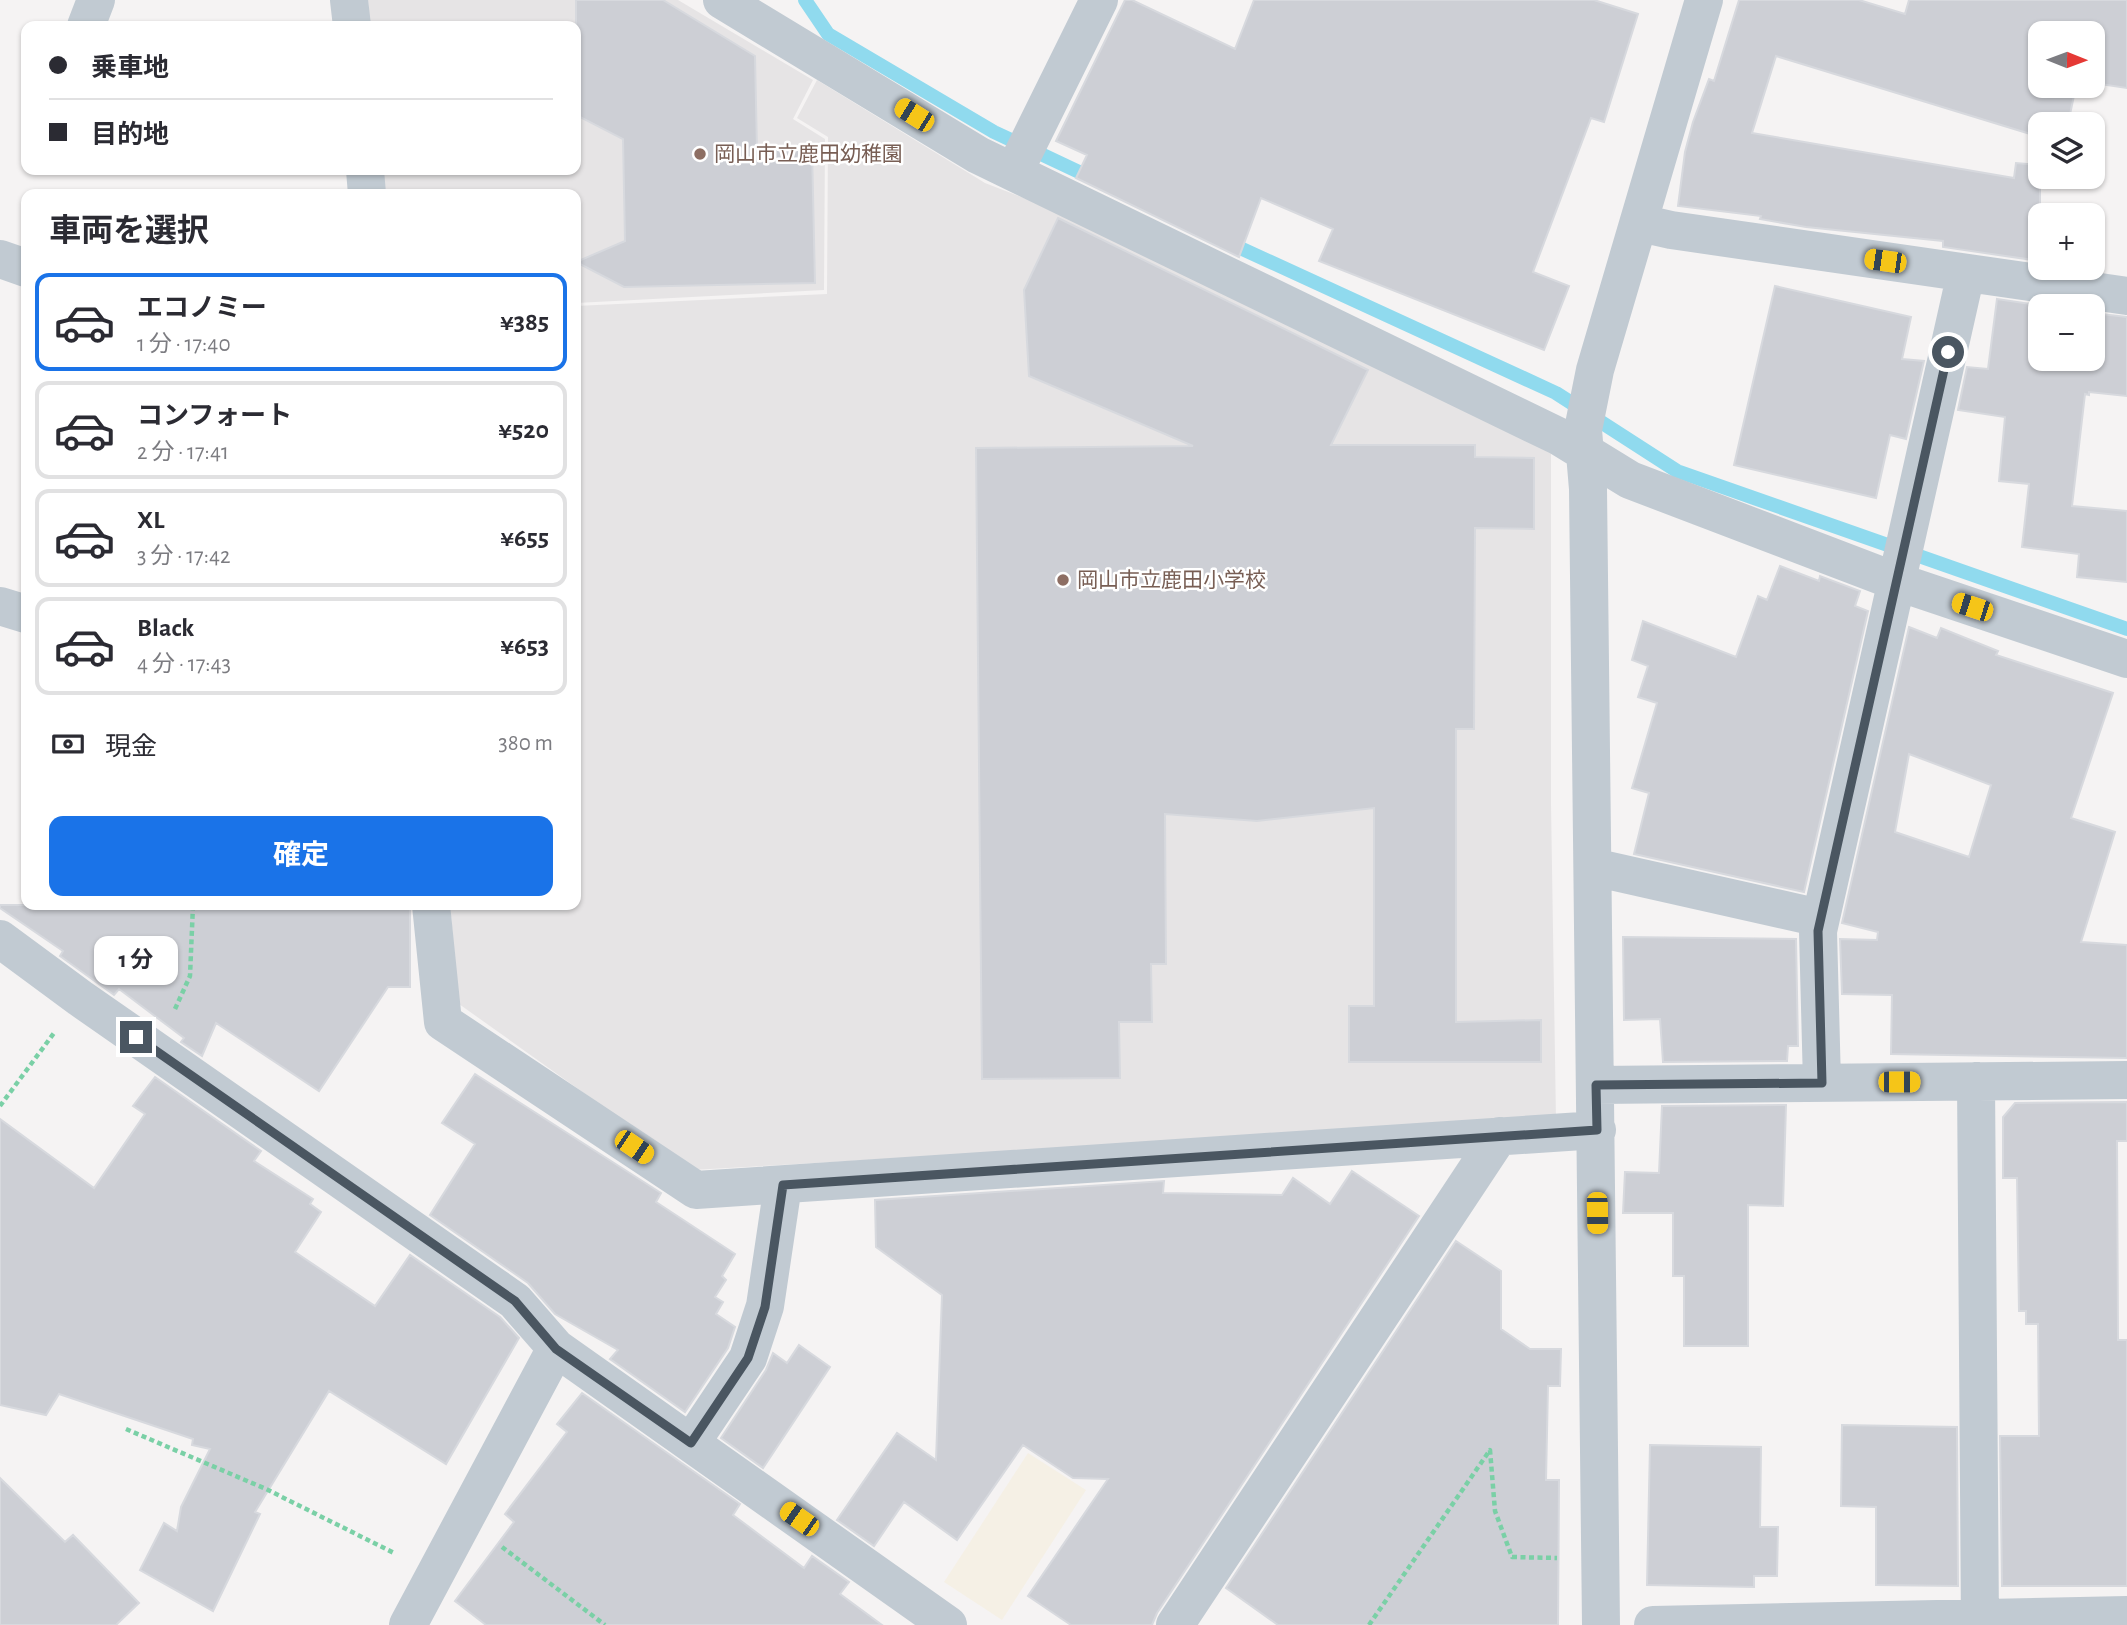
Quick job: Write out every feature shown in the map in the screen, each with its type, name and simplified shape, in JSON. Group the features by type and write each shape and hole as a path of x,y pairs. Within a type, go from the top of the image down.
{"street":[{"path":"88,21 96,0"},
{"path":"349,0 351,21"},
{"path":"722,0 978,155 1022,154 1584,440 1630,480 1899,561 2127,659"},
{"path":"1022,154 1099,0"},
{"path":"1601,1625 1588,489 1584,440 1591,387 1704,0"},
{"path":"1640,223 1671,230 2127,296"},
{"path":"0,259 21,266"},
{"path":"1822,1083 1818,931 1820,918 1966,273"},
{"path":"0,607 21,613"},
{"path":"1593,867 1820,918"},
{"path":"432,910 443,1022 696,1189 1597,1130"},
{"path":"0,939 80,998 515,1301 556,1349 948,1625"},
{"path":"1596,1085 2127,1080"},
{"path":"1976,1081 1980,1622"},
{"path":"1175,1625 1499,1136"},
{"path":"691,1443 748,1358 765,1307 783,1185"},
{"path":"408,1625 556,1349"},
{"path":"1653,1625 1980,1622 2127,1615"}],"path":[{"path":"155,1050 190,976 193,910"},
{"path":"0,1107 80,998"},
{"path":"127,1429 266,1489 435,1574"},
{"path":"1368,1625 1490,1450 1495,1511 1512,1557 1560,1558"},
{"path":"465,1519 605,1625"}],"shaded area":[{"name":"岡山市立鹿田幼稚園","path":"368,0 678,0 813,80 793,119 825,139 824,290 581,303 581,189 385,189 383,175 581,175 581,21 370,21"},
{"name":"岡山市立鹿田小学校","path":"817,80 985,183 1045,206 1551,451 1551,804 1556,1121 692,1170 459,1004 450,910 581,910 581,306 827,294 828,137 797,118"}],"sand":[{"path":"1028,1453 1086,1490 1002,1620 944,1582"}],"building":[{"name":"岡山市立鹿田幼稚園","path":"576,0 663,0 755,56 757,150 812,149 815,283 624,287 581,265 581,260 625,241 623,139 581,118 581,21 576,21"},
{"path":"1125,0 1132,0 1235,49 1254,0 1594,0 1638,14 1604,122 1591,118 1533,272 1569,286 1544,350 1319,261 1333,229 1261,198 1239,257 1076,178 1087,155 1056,141"},
{"path":"1739,0 1859,0 1905,14 1909,0 2127,0 2127,88 2105,85 2105,21 2028,21 2028,98 2073,98 2071,112 2028,112 2028,133 1776,56 1752,133 2014,178 2016,163 2028,164 2028,189 2040,189 2040,203 2028,203 2028,259 1943,247 1943,241 1806,227 1760,219 1761,216 1678,206 1685,152 1693,122 1709,79 1714,81"},
{"path":"1058,218 1368,370 1331,445 1475,445 1475,457 1534,458 1534,529 1475,528 1474,729 1456,729 1456,1022 1541,1020 1541,1062 1349,1062 1349,1006 1374,1006 1374,808 1257,821 1165,814 1166,964 1151,964 1152,1022 1119,1022 1120,1078 982,1079 976,448 1193,446 1029,376 1024,290"},
{"path":"1775,286 1911,317 1902,359 1924,361 1906,439 1890,435 1876,498 1734,465"},
{"path":"1997,299 2028,304 2028,371 2105,371 2105,314 2127,317 2127,396 2089,392 2089,395 2085,394 2072,506 2127,511 2127,582 2077,577 2079,554 2022,547 2029,484 1999,481 2005,417 1958,410 1967,367 1988,369"},
{"path":"1780,566 1819,581 1820,576 1860,591 1855,606 1868,611 1804,892 1634,854 1649,793 1632,788 1657,703 1638,697 1648,666 1632,660 1643,621 1736,657 1758,596 1767,600"},
{"path":"1909,627 1937,638 1941,628 1998,651 1996,655 2113,693 2071,818 2115,832 2081,942 2127,945 2127,1058 1891,1054 1892,995 1842,994 1840,939 1877,940 1878,932 1842,923","holes":["1909,754 1991,785 1969,857 1895,832"]},
{"path":"0,905 21,905 21,910 410,910 410,987 388,987 319,1091 216,1023 202,1056 181,1042 184,1038 119,989 114,995 60,956 63,951 0,908"},
{"path":"1623,937 1796,939 1798,1046 1788,1046 1787,1061 1663,1062 1660,1019 1624,1020"},
{"path":"475,1074 661,1193 656,1202 735,1254 722,1276 726,1280 715,1297 723,1302 716,1314 735,1327 728,1348 685,1412 610,1359 618,1350 555,1314 528,1283 430,1215 475,1144 442,1123"},
{"path":"155,1077 261,1151 254,1161 313,1199 310,1204 321,1212 295,1252 375,1306 410,1255 500,1317 519,1338 446,1464 329,1391 255,1512 260,1514 213,1611 140,1570 164,1523 177,1531 181,1507 210,1449 192,1445 193,1439 59,1394 46,1415 0,1405 0,1119 94,1188 145,1114 133,1106"},
{"path":"2127,1102 2127,1141 2117,1141 2118,1340 2127,1340 2127,1586 2002,1586 2000,1436 2039,1436 2038,1324 2026,1324 2026,1311 2019,1311 2017,1178 2003,1178 2003,1117 2015,1103"},
{"path":"1786,1105 1783,1206 1748,1205 1748,1346 1684,1346 1684,1276 1673,1276 1673,1213 1623,1213 1625,1172 1659,1173 1662,1106"},
{"path":"1352,1171 1419,1216 1157,1613 1152,1625 1071,1625 1028,1596 1108,1479 1073,1478 1023,1445 957,1540 904,1502 874,1546 837,1520 897,1433 936,1460 942,1295 876,1247 875,1200 1164,1181 1163,1193 1282,1195 1293,1178 1330,1204"},
{"path":"1456,1241 1501,1271 1501,1329 1530,1349 1561,1349 1560,1386 1548,1386 1546,1480 1559,1480 1558,1625 1278,1625 1226,1588"},
{"path":"799,1345 830,1367 763,1468 721,1438 766,1370 773,1353 787,1363"},
{"path":"582,1393 740,1504 733,1515 804,1568 812,1556 849,1582 840,1594 882,1625 486,1625 455,1601 514,1522 505,1514 567,1432 557,1424"},
{"path":"1842,1425 1957,1427 1958,1586 1876,1585 1876,1507 1841,1506"},
{"path":"1650,1445 1761,1447 1760,1527 1778,1527 1777,1576 1754,1576 1754,1587 1647,1585"},
{"path":"0,1478 65,1542 73,1535 139,1603 116,1625 0,1625"}],"waterway":[{"path":"805,0 828,34 994,132 1096,180"},
{"path":"1225,241 1556,393 1677,471 2127,629"}],"place":[{"name":"岡山市立鹿田幼稚園","path":"700,154"},
{"name":"岡山市立鹿田小学校","path":"1063,580"}],"route":[{"path":"136,1037 515,1301 556,1349 691,1443 748,1358 765,1307 783,1185 1569,1133 1597,1130 1596,1085 1822,1083 1818,931 1898,564 1948,352"}]}
